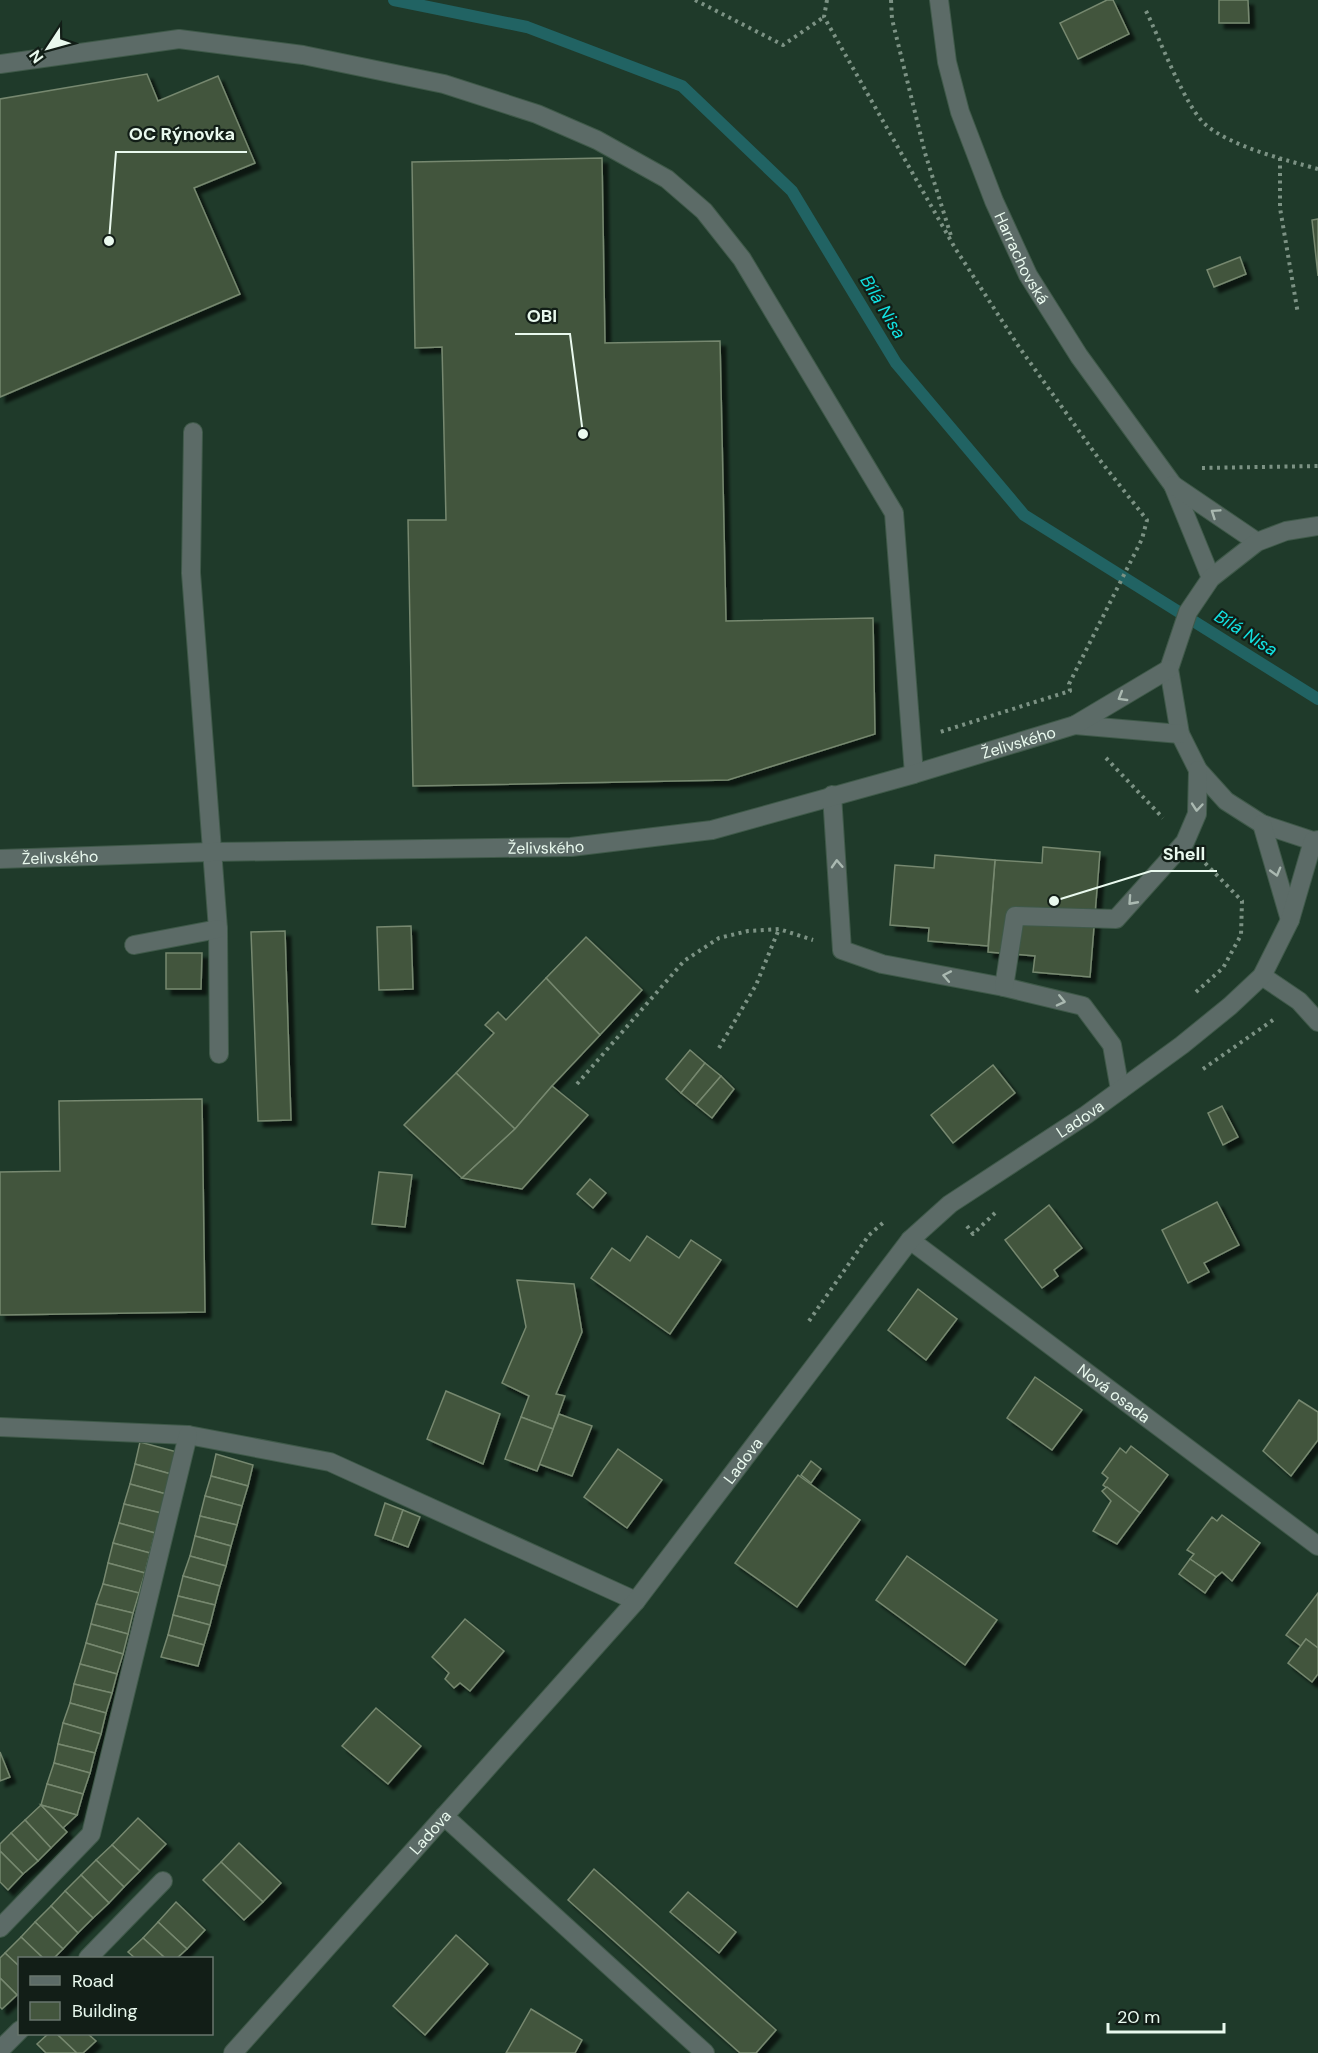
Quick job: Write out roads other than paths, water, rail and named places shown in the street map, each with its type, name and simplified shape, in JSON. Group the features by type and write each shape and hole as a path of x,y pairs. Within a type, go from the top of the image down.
{"street":[{"name":"Harrachovská","path":"939,0 947,62 960,112 994,201 1028,275 1079,356 1173,484 1211,578"},
{"path":"0,64 179,39 303,55 444,84 537,114 597,140 667,179 704,211 742,259 894,513 914,774"},
{"path":"193,432 191,573 218,928 219,1054"},
{"name":"Harrachovská","path":"1173,484 1257,542"},
{"path":"1315,841 1262,824 1226,801 1198,770 1180,734 1169,669 1188,612 1211,578 1257,542 1286,531 1318,526"},
{"name":"Želivského","path":"0,859 211,852 571,847 712,830 914,774 1075,725 1169,669"},
{"name":"Želivského","path":"1075,725 1180,734"},
{"path":"1004,987 1015,916 1116,919 1185,842 1197,814 1198,770"},
{"path":"832,795 842,950 882,964 1004,987 1083,1006 1112,1045 1120,1090"},
{"path":"1262,824 1290,920"},
{"name":"Ladova","path":"233,2053 636,1601 910,1240 950,1204 1086,1115 1120,1090 1230,1006 1262,976 1290,920 1315,841"},
{"path":"134,945 218,928"},
{"path":"1262,976 1299,1001 1318,1022"},
{"name":"Nová osada","path":"910,1240 1318,1546"},
{"path":"0,1427 188,1435 330,1462 636,1601"},
{"path":"0,1928 91,1834 188,1435"},
{"path":"444,1816 705,2053"},
{"path":"90,1957 163,1881"},
{"path":"0,2050 18,2032"}],"waterway":[{"name":"Bílá Nisa","path":"394,0 527,27 682,86 792,191 896,363 1024,515 1318,699"}],"place":[{"name":"OC Rýnovka","path":"109,241"},
{"name":"OBI","path":"583,434"},
{"name":"Shell","path":"1054,901"}]}
